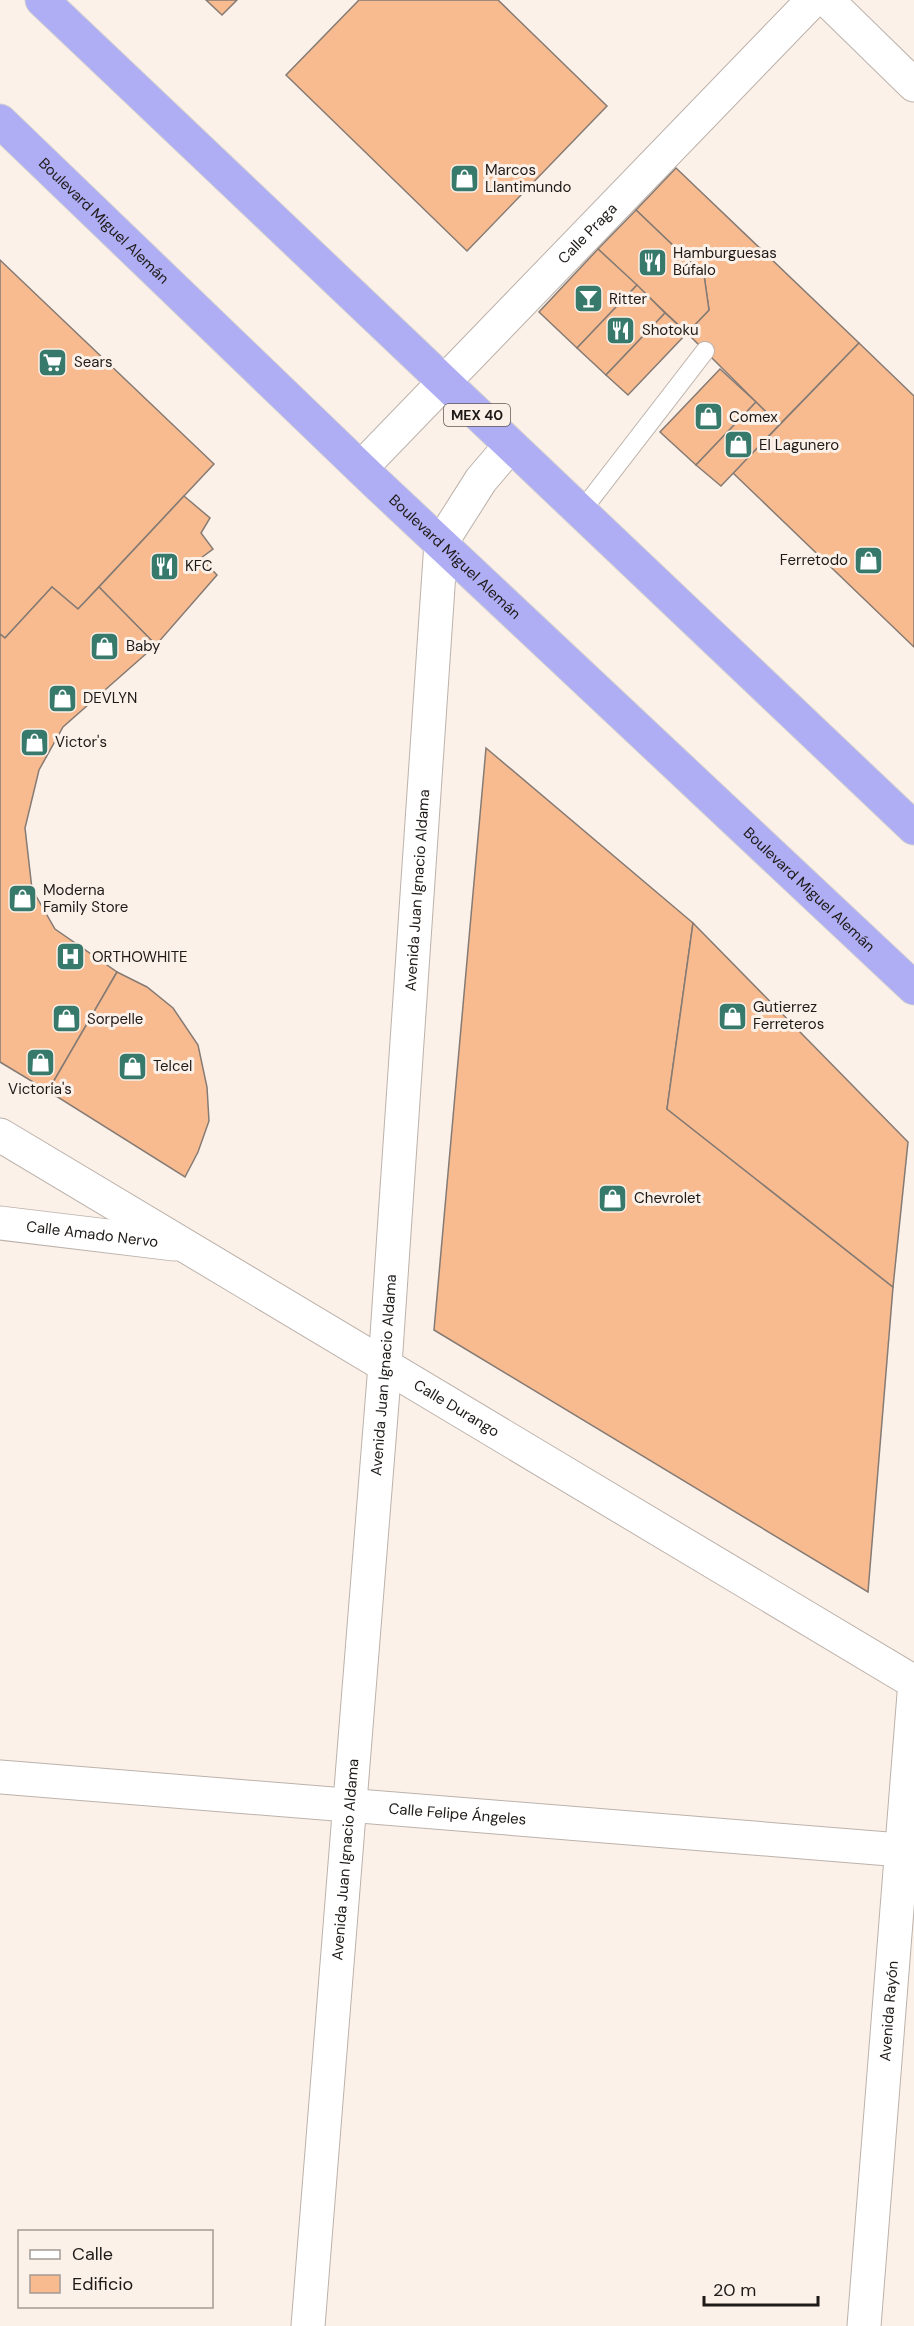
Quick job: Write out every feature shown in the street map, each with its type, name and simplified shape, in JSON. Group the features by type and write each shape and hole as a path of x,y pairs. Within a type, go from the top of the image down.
{"highway":[{"name":"MEX 40","path":"42,0 914,828"},
{"name":"Boulevard Miguel Alemán","path":"0,122 361,468 914,988"}],"street":[{"name":"Calle Praga","path":"361,468 443,383 651,181 813,0"},
{"path":"827,0 914,85"},
{"name":"Avenida Juan Ignacio Aldama","path":"308,2326 385,1365 441,543 481,480 510,446"},
{"name":"Calle Durango","path":"0,1135 914,1682"},
{"name":"Calle Amado Nervo","path":"0,1223 185,1246"},
{"name":"Avenida Rayón","path":"864,2326 908,1850 914,1694"},
{"name":"Calle Felipe Ángeles","path":"0,1777 908,1850"}],"lane":[{"path":"580,513 705,351"}],"building":[{"path":"206,0 237,0 222,15"},
{"name":"Marcos Llantimundo","path":"359,0 498,0 607,106 467,251 286,75"},
{"path":"676,168 859,343 779,425 687,333 709,310 704,275 636,210"},
{"name":"Hamburguesas Búfalo","path":"636,210 704,275 709,310 687,333 598,249"},
{"name":"Ritter","path":"598,249 637,285 577,348 539,312"},
{"name":"Sears","path":"0,260 214,464 78,609 52,587 5,638 0,634"},
{"name":"Shotoku","path":"637,285 665,313 606,375 577,348"},
{"path":"665,313 687,333 628,395 606,375"},
{"name":"Ferretodo","path":"859,343 914,396 914,647 733,473"},
{"name":"Comex","path":"720,369 756,402 696,465 660,432"},
{"name":"El Lagunero","path":"756,402 779,425 721,486 696,465"},
{"name":"KFC","path":"184,496 210,518 201,533 213,549 201,558 217,575 156,645 99,587"},
{"path":"52,587 78,609 99,587 156,645 63,727 39,770 25,828 32,889 55,929 117,972 48,1091 0,1062 0,634 5,638"},
{"name":"Chevrolet","path":"486,748 693,923 667,1109 893,1287 868,1592 434,1330"},
{"name":"Gutierrez Ferreteros","path":"693,923 908,1142 893,1287 667,1109"},
{"name":"Telcel","path":"117,972 147,987 173,1008 198,1045 207,1087 209,1121 198,1152 185,1177 48,1091"}],"place":[{"name":"Marcos Llantimundo","path":"464,179"},
{"name":"Hamburguesas Búfalo","path":"652,262"},
{"name":"Ritter","path":"588,299"},
{"name":"Shotoku","path":"621,330"},
{"name":"Sears","path":"53,362"},
{"name":"Comex","path":"708,417"},
{"name":"El Lagunero","path":"738,445"},
{"name":"Ferretodo","path":"869,560"},
{"name":"KFC","path":"164,566"},
{"name":"Baby","path":"105,646"},
{"name":"DEVLYN","path":"62,698"},
{"name":"Victor's","path":"34,742"},
{"name":"Moderna Family Store","path":"22,899"},
{"name":"ORTHOWHITE","path":"71,957"},
{"name":"Gutierrez Ferreteros","path":"732,1016"},
{"name":"Sorpelle","path":"66,1019"},
{"name":"Victoria's","path":"40,1062"},
{"name":"Telcel","path":"132,1066"},
{"name":"Chevrolet","path":"613,1198"}]}
